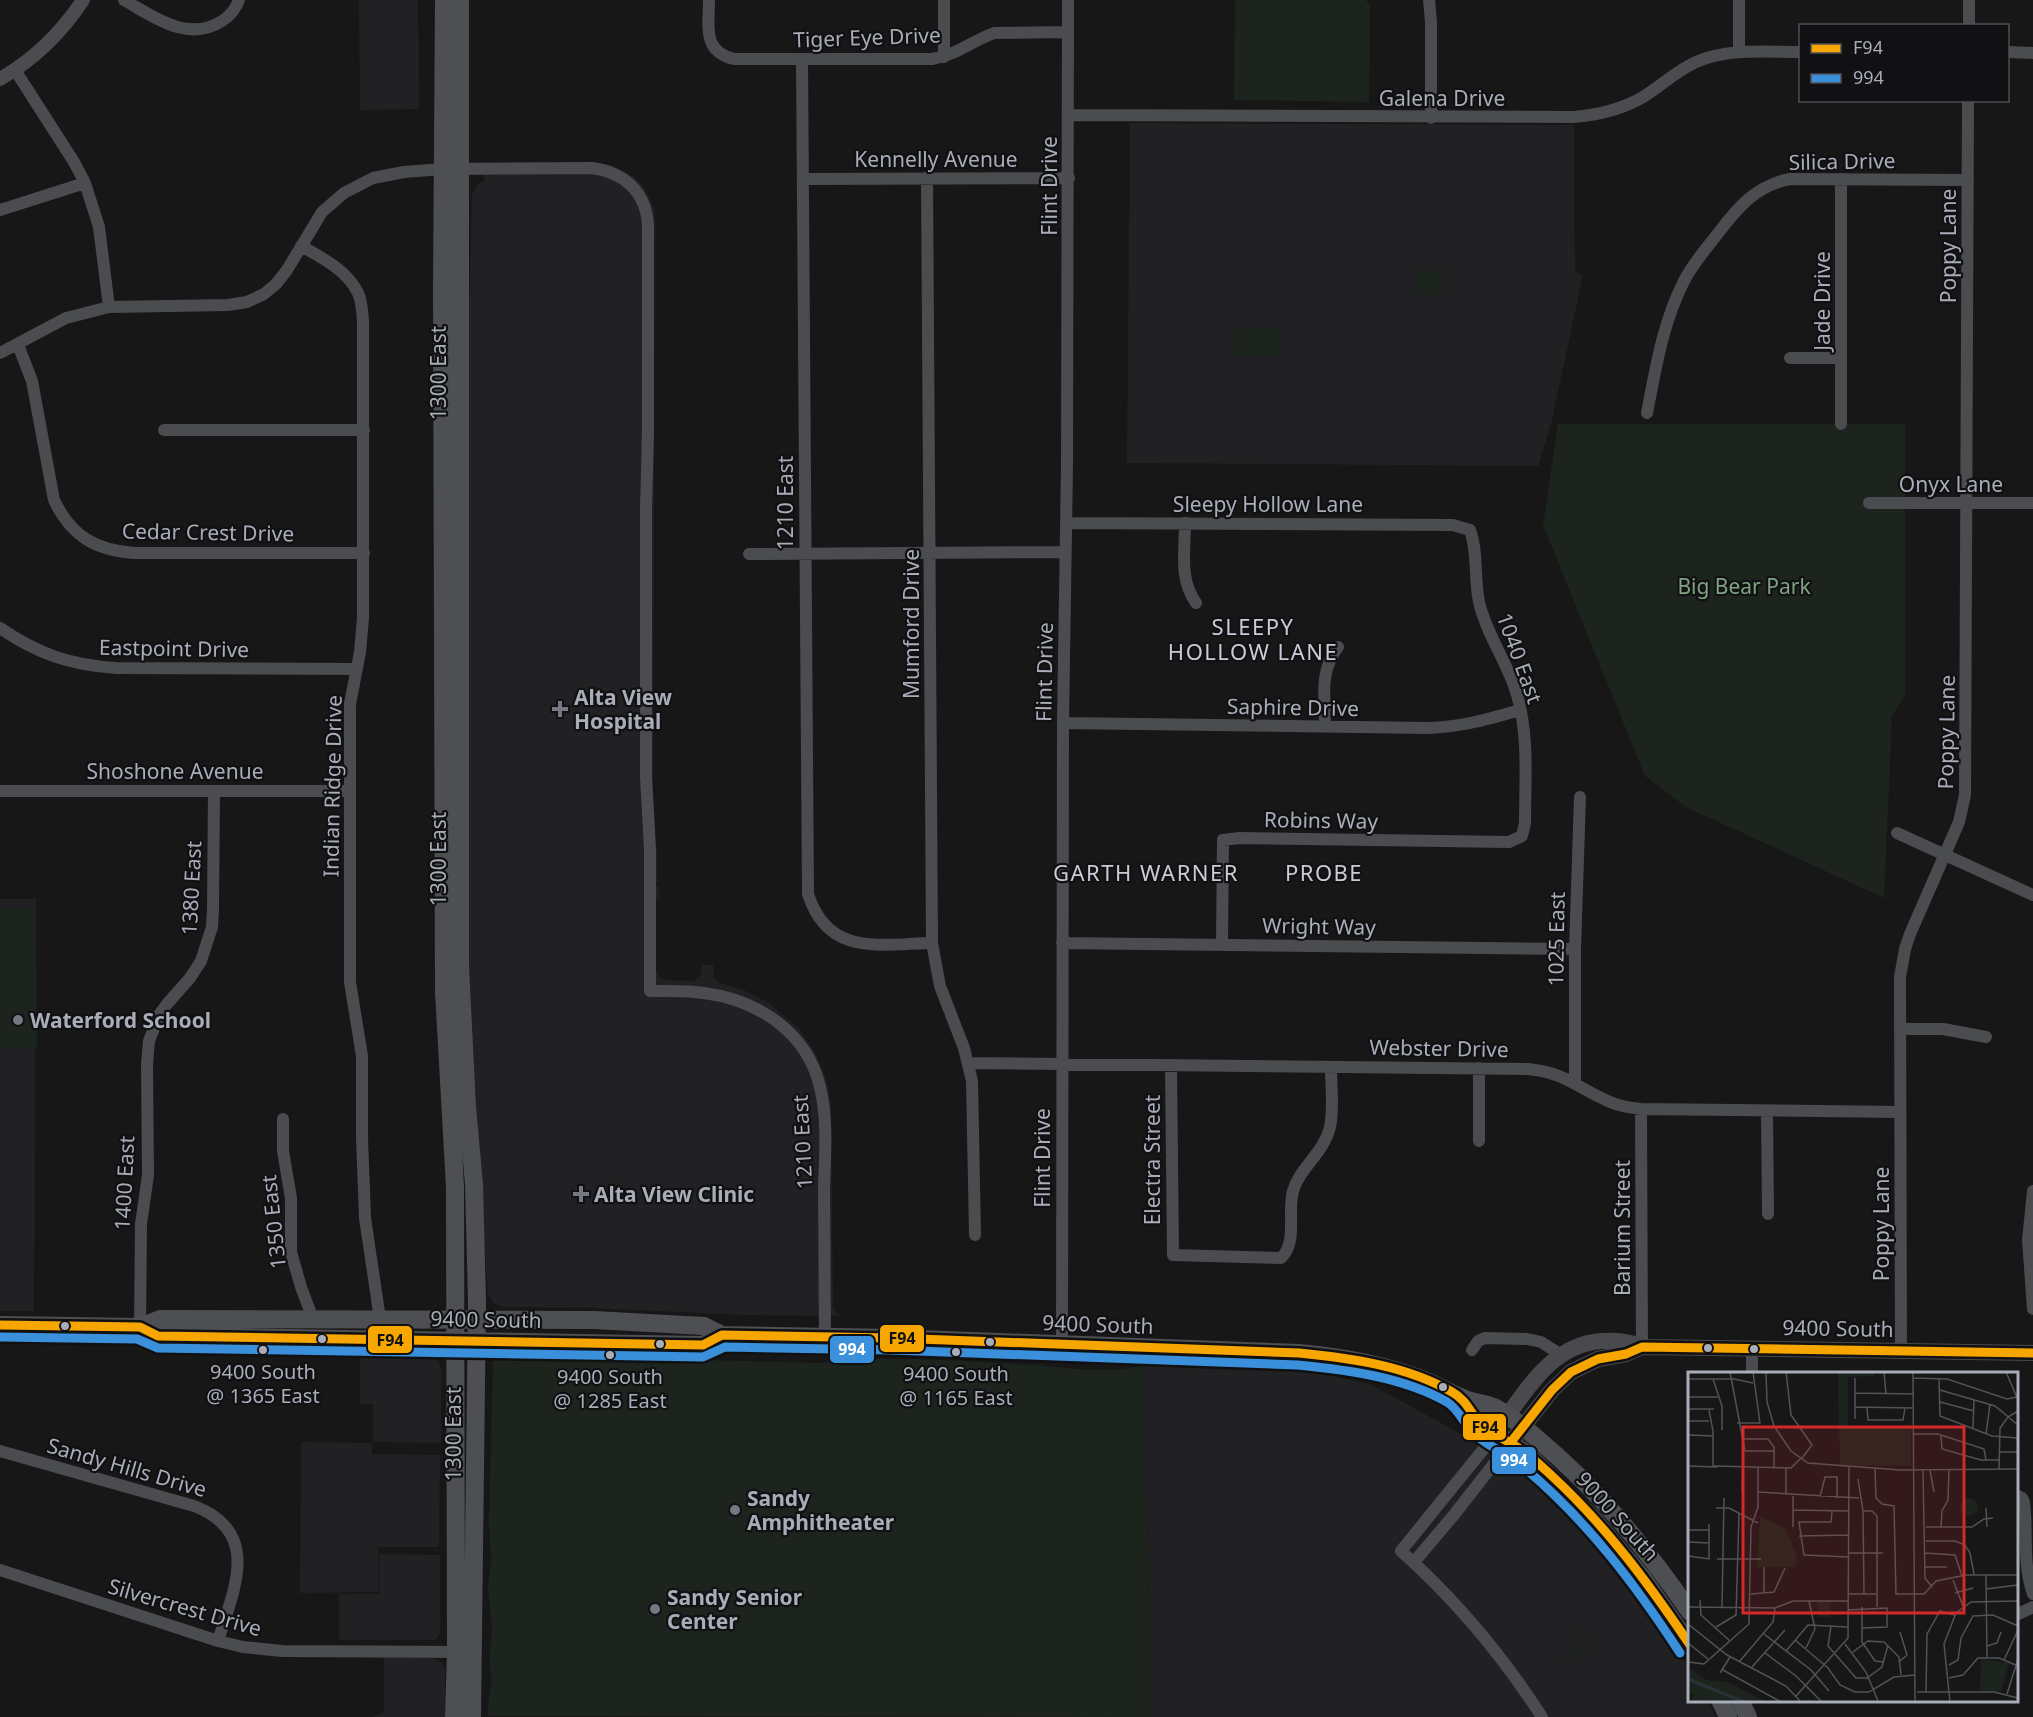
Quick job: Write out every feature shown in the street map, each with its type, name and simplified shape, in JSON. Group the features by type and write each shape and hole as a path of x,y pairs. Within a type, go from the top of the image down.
{"main road":[{"name":"1300 East","path":"444,0 452,169 460,967 467,1107 474,1184 477,1319 464,1652 454,1717"},
{"name":"1300 East","path":"460,0 452,169 444,992 455,1187 455,1341 464,1652 472,1717"},
{"name":"9400 South","path":"0,1324 140,1327 160,1319 605,1321 704,1326 722,1335 1299,1353 1370,1363 1408,1374 1438,1385 1464,1399 1493,1406 1515,1421"},
{"name":"9400 South","path":"140,1327 158,1336 703,1345 722,1335"},
{"name":"9400 South","path":"1511,1442 1515,1421 1541,1372 1560,1354 1598,1341 1627,1340 1642,1347 2033,1353"},
{"name":"9400 South","path":"1464,1399 1482,1425 1495,1432 1515,1421 1571,1372 1598,1359 1626,1354 1642,1347"},
{"name":"9000 South","path":"1515,1421 1573,1470 1599,1497 1637,1541 1688,1611"},
{"name":"9000 South","path":"1495,1432 1545,1470 1611,1538 1654,1592 1688,1644"},
{"path":"1720,1702 1728,1717"},
{"path":"1740,1702 1748,1717"}],"street":[{"path":"0,79 15,70 53,37 83,0"},
{"path":"124,0 166,23 181,29 198,31 214,27 227,18 239,0"},
{"name":"Tiger Eye Drive","path":"709,0 711,41 715,51 734,59 944,57 961,51 994,33 1068,32"},
{"path":"944,0 944,57"},
{"name":"Flint Drive","path":"1062,1345 1068,0"},
{"path":"1429,0 1431,117"},
{"path":"1739,0 1739,52"},
{"path":"1969,0 1969,24"},
{"name":"Galena Drive","path":"1069,115 1550,118 1595,115 1620,109 1643,97 1678,72 1714,56 1739,52 1799,52"},
{"path":"2009,52 2033,53"},
{"name":"1210 East","path":"802,59 808,894 812,908 820,920 839,936 858,944 932,943"},
{"path":"15,70 85,183 101,239 109,307"},
{"name":"Poppy Lane","path":"1901,1352 1900,977 1905,949 1959,822 1965,795 1968,102"},
{"path":"0,353 66,318 109,307 228,305 248,302 264,294 276,284 322,212 344,192 363,182 393,173 452,169"},
{"name":"1210 East","path":"452,169 602,170 620,176 632,185 641,197 646,210 649,412 646,504 646,786 650,842 650,992 707,993 759,1009 777,1020 792,1035 810,1063 820,1086 825,1126 825,1337"},
{"name":"Mumford Drive","path":"927,178 932,943 940,986 969,1063 973,1102 975,1235"},
{"name":"Kennelly Avenue","path":"803,179 1069,178"},
{"name":"Silica Drive","path":"1647,413 1663,338 1685,278 1728,220 1752,195 1778,181 1798,179 1968,180"},
{"name":"Jade Drive","path":"1841,179 1841,424"},
{"path":"0,210 85,183"},
{"name":"Indian Ridge Drive","path":"301,246 334,266 349,279 359,295 363,321 363,635 350,704 350,982 362,1056 365,1218 380,1319"},
{"name":"Cedar Crest Drive","path":"18,345 32,381 54,500 71,527 84,538 116,552 134,553 364,553"},
{"path":"1790,358 1841,358"},
{"path":"164,430 364,430"},
{"name":"Onyx Lane","path":"1869,503 2033,503"},
{"name":"Sleepy Hollow Lane","path":"1066,523 1441,525 1470,530"},
{"path":"1185,523 1184,576 1188,592 1196,603"},
{"name":"1040 East","path":"1470,530 1474,546 1475,581 1479,602 1494,645 1512,680 1523,724 1525,823 1522,836"},
{"path":"749,554 1065,552"},
{"name":"Eastpoint Drive","path":"0,628 18,641 41,652 65,661 90,666 357,669"},
{"path":"1325,727 1325,670 1330,657 1338,647"},
{"name":"Saphire Drive","path":"1063,723 1451,727 1520,710"},
{"name":"Shoshone Avenue","path":"0,791 350,791"},
{"name":"1380 East","path":"149,1041 159,1015 201,961 213,927 214,791"},
{"name":"1025 East","path":"1575,1082 1575,949 1580,797"},
{"path":"1897,833 2033,895"},
{"name":"Robins Way","path":"1222,945 1223,840 1239,838 1509,842 1522,836"},
{"name":"Wright Way","path":"1062,943 1575,949"},
{"path":"1900,1029 1943,1029 1986,1037"},
{"name":"1400 East","path":"140,1327 141,1224 148,1175 147,1064 149,1041"},
{"name":"Webster Drive","path":"969,1063 1479,1068 1544,1071 1575,1082 1609,1102 1623,1107 1900,1112"},
{"name":"Electra Street","path":"1171,1065 1173,1255 1281,1258 1287,1253 1289,1246 1291,1203 1295,1185 1323,1146 1330,1126 1331,1067"},
{"path":"1479,1068 1479,1141"},
{"name":"Barium Street","path":"1641,1109 1642,1347"},
{"path":"1767,1111 1768,1214"},
{"name":"1350 East","path":"283,1119 284,1151 291,1198 291,1252 313,1319"},
{"path":"2033,1191 2028,1240 2033,1309"},
{"path":"1472,1350 1478,1341 1485,1338 1541,1342 1560,1354"},
{"path":"1752,1349 1752,1372"},
{"path":"1495,1432 1401,1551 1467,1615 1496,1651 1542,1717"},
{"path":"1414,1562 1454,1516 1511,1442"},
{"name":"Sandy Hills Drive","path":"0,1451 194,1506 209,1511 221,1520 229,1529 235,1542 239,1565 218,1641"},
{"path":"2018,1497 2024,1502 2025,1555 2033,1594"},
{"name":"Silvercrest Drive","path":"0,1570 218,1641 243,1647 282,1652 464,1652"},
{"path":"2018,1614 2033,1607"}],"shaded area":[{"path":"359,0 418,0 419,109 360,110"},
{"path":"1130,123 1574,125 1575,272 1583,275 1551,424 1538,466 1127,463"},
{"name":"Alta View Hospital","path":"484,163 611,165 634,177 645,189 655,211 653,792 657,854 657,884 655,886 659,886 659,899 656,899 656,970 664,980 693,981 701,975 702,965 713,965 717,982 746,991 769,1003 799,1029 814,1050 825,1075 831,1101 833,1306 841,1316 504,1307 493,1303 488,1295 469,1009 467,312 470,290 472,193 477,185 484,181"},
{"name":"Waterford School","path":"0,899 36,899 34,1311 0,1311"},
{"path":"431,1357 439,1362 441,1368 441,1443 373,1442 373,1404 360,1404 360,1358"},
{"path":"1144,1366 1291,1371 1323,1374 1370,1384 1534,1475 1609,1553 1659,1619 1688,1666 1688,1702 1708,1702 1716,1717 1151,1717"},
{"path":"301,1442 372,1443 372,1454 440,1455 439,1547 378,1547 378,1592 300,1593"},
{"path":"379,1554 440,1555 440,1633 438,1638 434,1640 339,1640 339,1594 379,1594"},
{"path":"384,1658 434,1658 443,1664 445,1669 445,1717 373,1717 384,1712"}],"green space":[{"path":"1235,0 1366,0 1370,5 1369,102 1234,100"},
{"path":"1415,270 1442,270 1442,294 1415,294"},
{"path":"1234,328 1280,328 1280,356 1234,355"},
{"name":"Big Bear Park","path":"1558,424 1905,424 1905,695 1892,716 1884,898 1686,807 1645,776 1543,525"},
{"path":"36,907 37,1048 0,1048 0,908"},
{"path":"501,1355 819,1363 859,1359 922,1359 1096,1370 1144,1366 1151,1717 488,1716 492,1628 488,1585 491,1561 489,1522 493,1361 495,1357"},
{"path":"1580,1631 1596,1654 1589,1646 1560,1663 1585,1640 1579,1633"}],"transit line":[{"name":"F94","path":"0,1325 140,1327 158,1336 703,1345 722,1335 892,1338 1299,1353 1358,1361 1398,1370 1435,1383 1452,1392 1461,1399 1482,1425 1535,1461 1572,1495 1609,1535 1643,1578 1688,1642"},
{"name":"994","path":"0,1337 137,1339 158,1348 703,1357 725,1347 892,1350 1298,1365 1356,1372 1412,1386 1447,1402 1477,1436 1522,1466 1588,1530 1627,1577 1680,1653"},
{"name":"F94","path":"1511,1442 1552,1390 1571,1372 1598,1359 1626,1354 1642,1347 2033,1353"}],"place":[{"name":"Alta View Hospital","path":"560,709"},
{"name":"Waterford School","path":"18,1020"},
{"name":"Alta View Clinic","path":"581,1194"},
{"name":"9400 South @ 1365 East","path":"263,1350"},
{"name":"9400 South @ 1165 East","path":"956,1352"},
{"name":"9400 South @ 1285 East","path":"610,1355"},
{"name":"Sandy Amphitheater","path":"735,1510"},
{"name":"Sandy Senior Center","path":"655,1609"}],"district":[{"name":"SLEEPY HOLLOW LANE","path":"1253,638"},
{"name":"GARTH WARNER","path":"1146,872"},
{"name":"PROBE","path":"1324,872"}]}
